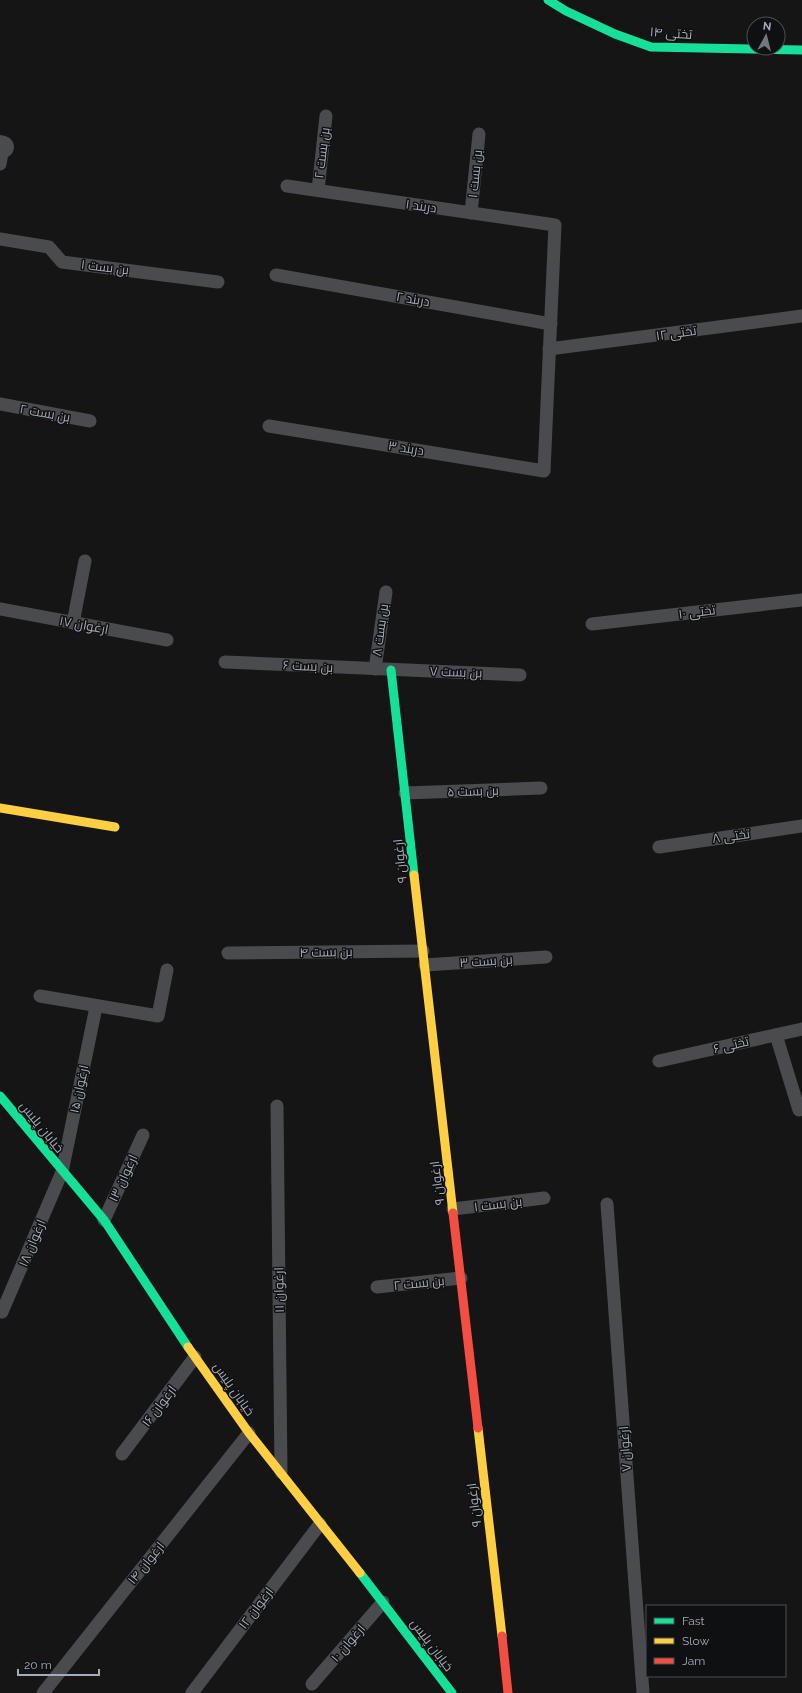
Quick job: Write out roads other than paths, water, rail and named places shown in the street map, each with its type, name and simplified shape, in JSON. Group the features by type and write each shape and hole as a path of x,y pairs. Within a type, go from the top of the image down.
{"street":[{"name":"تختی ۱۴","path":"548,0 566,11 615,34 651,47 802,50"},
{"name":"ارغوان ۹","path":"391,670 508,1693"},
{"path":"0,808 114,827"},
{"name":"خیابان پلیس","path":"0,1096 62,1172 104,1220 195,1357 249,1433 383,1602 452,1693"}],"lane":[{"name":"بن بست ۲","path":"318,190 326,116"},
{"name":"بن بست ۱","path":"471,213 479,134"},
{"name":"دربند ۱","path":"287,186 555,225 551,324"},
{"name":"بن بست ۱","path":"0,239 49,247 62,262 218,282"},
{"name":"دربند ۲","path":"276,275 551,324"},
{"name":"تختی ۱۲","path":"549,350 802,316"},
{"path":"549,350 551,324"},
{"name":"دربند ۳","path":"269,426 544,471 549,350"},
{"name":"بن بست ۲","path":"0,404 90,421"},
{"path":"73,623 85,561"},
{"name":"بن بست ۸","path":"375,669 386,592"},
{"name":"تختی ۱۰","path":"592,624 802,600"},
{"name":"ارغوان ۱۷","path":"0,609 167,640"},
{"name":"بن بست ۶","path":"225,662 391,670"},
{"name":"بن بست ۷","path":"391,670 520,675"},
{"name":"بن بست ۵","path":"405,793 541,788"},
{"name":"تختی ۸","path":"659,847 802,826"},
{"name":"بن بست ۴","path":"228,953 423,951"},
{"name":"بن بست ۳","path":"425,965 546,957"},
{"path":"40,996 96,1007 158,1016 167,970"},
{"name":"ارغوان ۱۵","path":"62,1172 96,1007"},
{"name":"تختی ۶","path":"659,1061 802,1029"},
{"path":"776,1035 799,1110"},
{"name":"ارغوان ۱۱","path":"277,1106 281,1474"},
{"name":"ارغوان ۱۳","path":"104,1220 143,1135"},
{"name":"ارغوان ۱۸","path":"0,1311 2,1312 62,1172"},
{"name":"بن بست ۱","path":"453,1209 544,1198"},
{"name":"ارغوان ۷","path":"608,1204 643,1693"},
{"name":"بن بست ۲","path":"377,1287 461,1278"},
{"name":"ارغوان ۱۶","path":"122,1454 195,1357"},
{"name":"ارغوان ۱۴","path":"43,1693 249,1433"},
{"name":"ارغوان ۱۲","path":"192,1693 320,1524"},
{"name":"ارغوان ۱۰","path":"312,1684 383,1602"}]}
